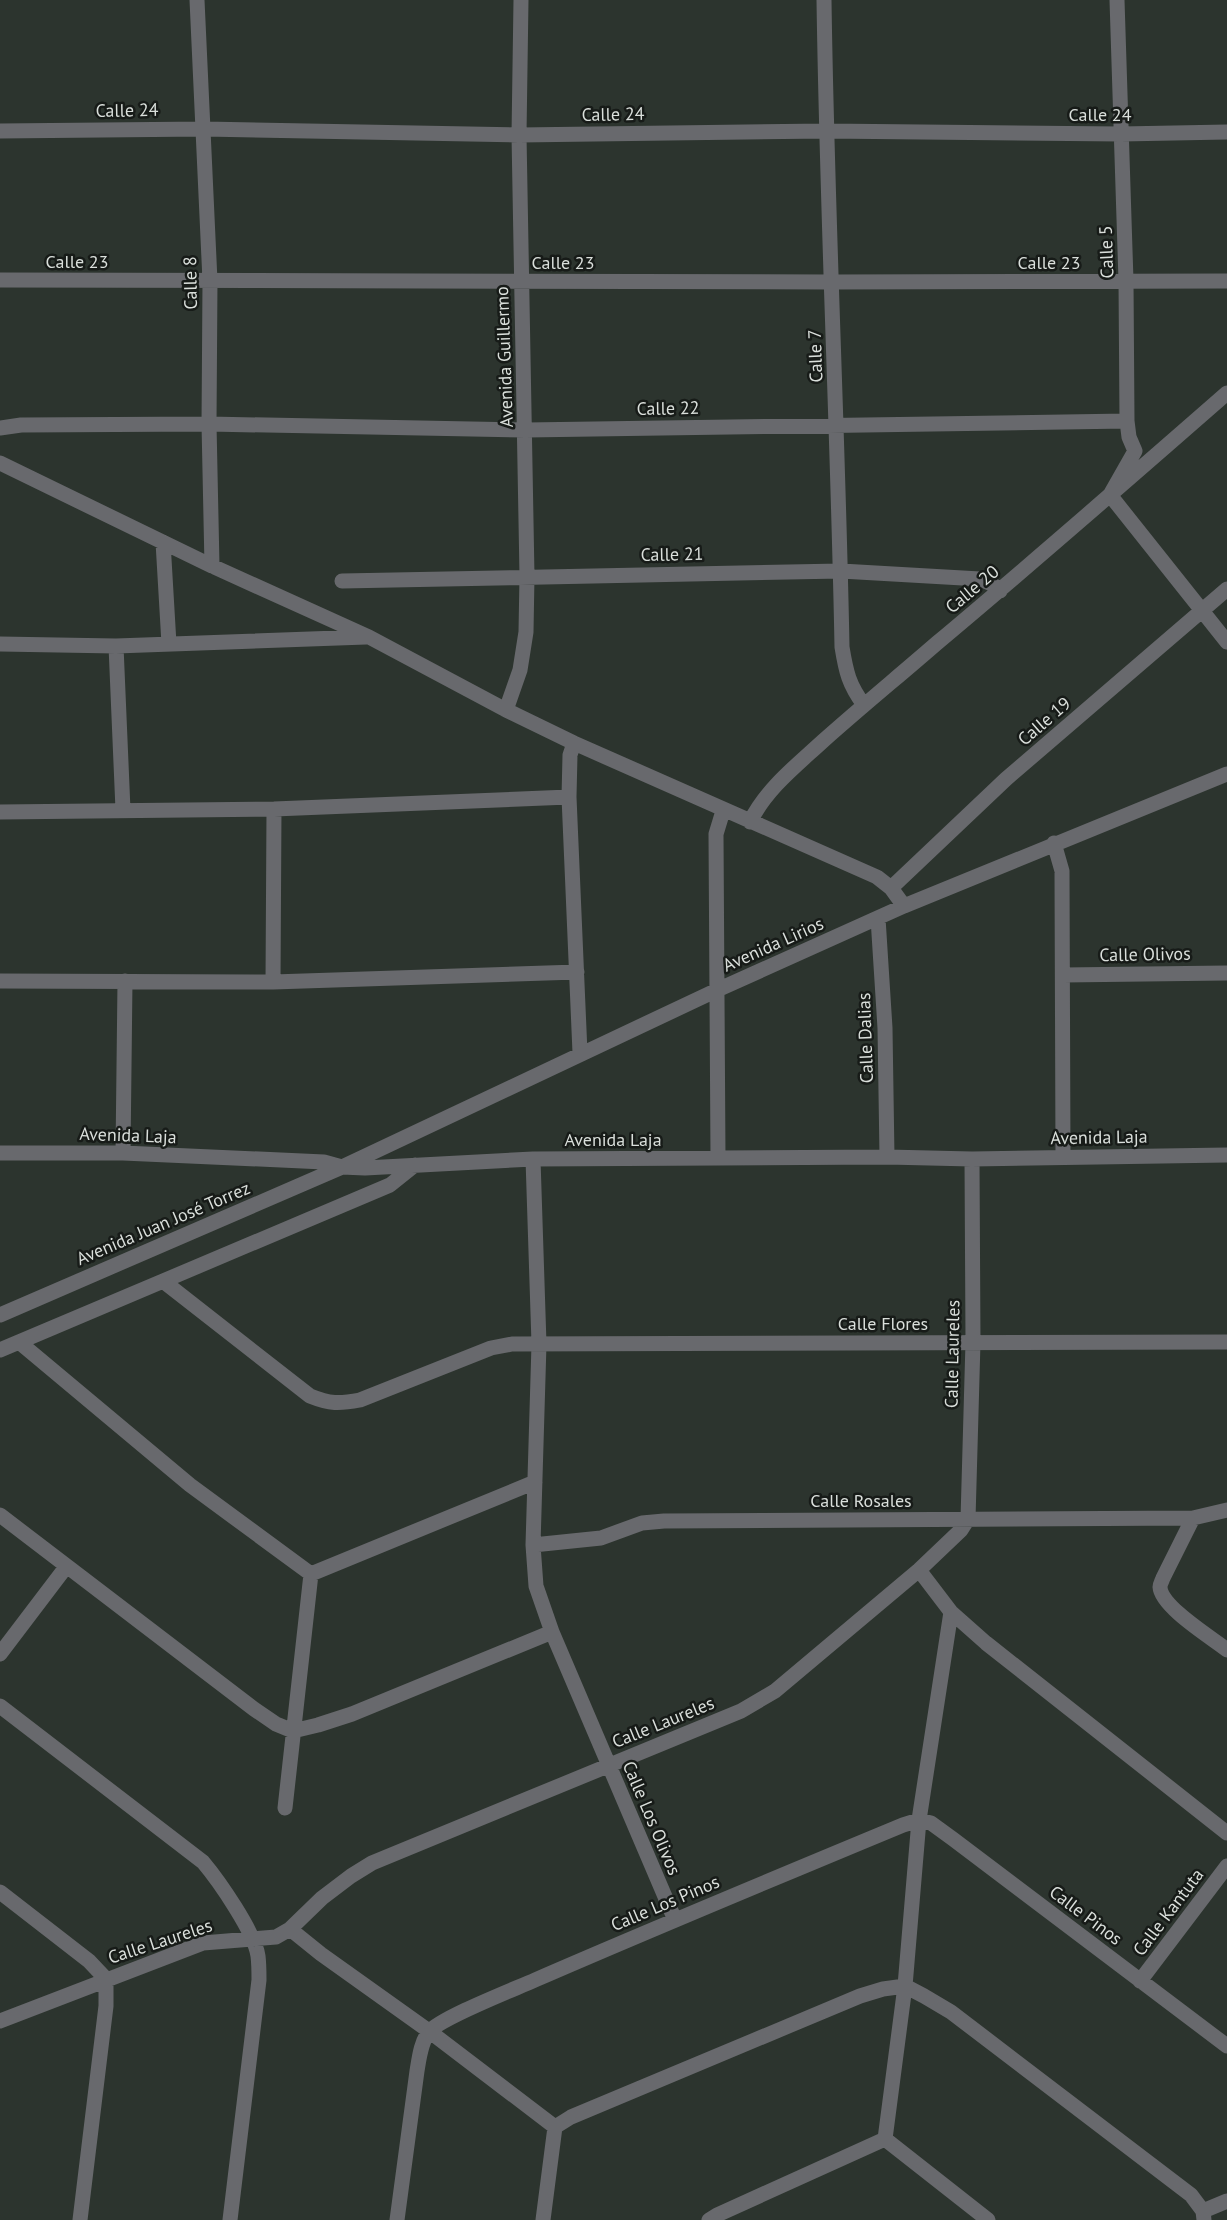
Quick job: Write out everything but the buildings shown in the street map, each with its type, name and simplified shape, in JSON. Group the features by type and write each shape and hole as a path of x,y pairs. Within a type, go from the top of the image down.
{"street":[{"name":"Calle 8","path":"197,0 210,281 209,424 212,566"},
{"name":"Avenida Guillermo","path":"506,710 520,670 526,632 526,429 519,135 521,0"},
{"name":"Calle 7","path":"824,0 842,647 846,674 853,690 864,705"},
{"name":"Calle 5","path":"1110,495 1135,451 1129,437 1127,421 1126,281 1118,0"},
{"name":"Calle 24","path":"0,131 204,129 519,135 826,131 1121,134 1227,132"},
{"name":"Calle 23","path":"0,280 1227,281"},
{"name":"Calle 20","path":"750,822 767,795 791,770 1227,393"},
{"name":"Calle 22","path":"0,428 21,425 209,424 526,429 1127,421"},
{"path":"0,463 212,566 369,637 506,710 574,743 723,811 877,877 891,888 904,906"},
{"path":"1110,495 1227,642"},
{"path":"163,542 169,645"},
{"name":"Calle 21","path":"342,580 841,571 980,579 992,584 1000,591"},
{"name":"Calle 19","path":"891,888 1006,779 1227,589"},
{"path":"0,644 169,645 369,637"},
{"path":"116,646 123,810"},
{"path":"574,743 570,755 570,797 580,1053"},
{"name":"Avenida Lirios","path":"342,1167 580,1053 904,906 1227,774"},
{"path":"0,812 274,809 570,797"},
{"path":"273,982 274,809"},
{"path":"718,1158 716,834 723,811"},
{"path":"1054,843 1062,871 1063,1157"},
{"name":"Calle Dalias","path":"878,918 885,1028 887,1157"},
{"path":"0,981 273,982 577,972"},
{"name":"Calle Olivos","path":"1063,975 1227,973"},
{"path":"123,1153 125,981"},
{"name":"Avenida Laja","path":"0,1153 123,1153 324,1162 342,1167 533,1160 887,1157 972,1159 1227,1155"},
{"name":"Calle Laureles","path":"0,2021 203,1943 276,1937 290,1929 322,1898 372,1863 741,1711 775,1691 919,1570 961,1530 968,1519 973,1342 972,1159"},
{"name":"Calle Los Olivos","path":"533,1160 538,1344 533,1545 536,1586 552,1632 675,1920"},
{"path":"0,1350 390,1185 415,1165"},
{"name":"Avenida Juan José Torrez","path":"0,1315 342,1167"},
{"name":"Calle Flores","path":"164,1281 310,1396 327,1403 341,1404 360,1400 491,1348 538,1344 1227,1342"},
{"path":"19,1342 190,1485 311,1574"},
{"path":"311,1574 535,1482"},
{"name":"Calle Rosales","path":"533,1545 601,1538 642,1523 664,1521 1193,1518 1227,1510"},
{"path":"0,1515 254,1709 276,1724 293,1731 352,1714 552,1632"},
{"path":"1193,1518 1160,1587 1164,1599 1227,1650"},
{"path":"0,1654 66,1567"},
{"path":"919,1570 951,1612 986,1643 1227,1833"},
{"path":"285,1808 311,1574"},
{"path":"885,2139 906,1986 919,1820 951,1612"},
{"path":"0,1706 204,1862 218,1880 252,1939 258,1955 259,1980 230,2220"},
{"name":"Calle Los Pinos","path":"429,2031 495,1998 675,1920 903,1824 919,1820"},
{"name":"Calle Pinos","path":"919,1820 932,1823 1227,2046"},
{"name":"Calle Kantuta","path":"1140,1981 1227,1866"},
{"path":"0,1892 89,1961 106,1979 106,2006 80,2220"},
{"path":"290,1929 555,2127"},
{"path":"555,2127 571,2117 860,1996 883,1989 906,1986 951,2012 1191,2195 1203,2215 1227,2201"},
{"path":"397,2220 417,2071 429,2031"},
{"path":"543,2220 555,2127"},
{"path":"709,2220 885,2139"},
{"path":"885,2139 988,2220"}]}
